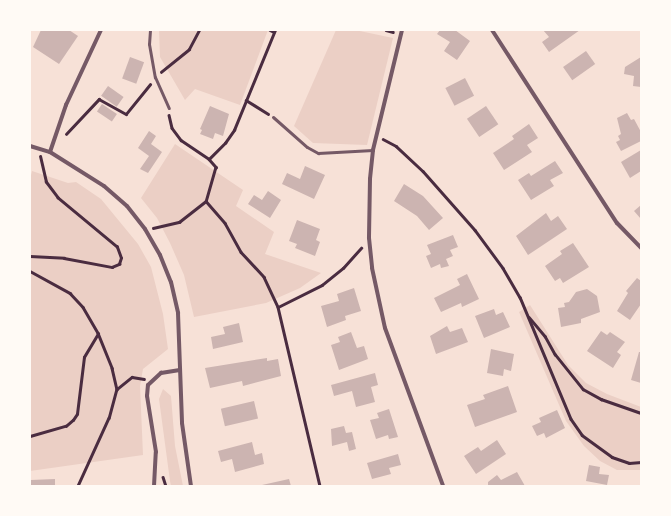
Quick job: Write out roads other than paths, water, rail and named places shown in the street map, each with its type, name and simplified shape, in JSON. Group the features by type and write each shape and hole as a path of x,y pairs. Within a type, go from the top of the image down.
{"street":[{"path":"50,152 66,105 101,30"},
{"path":"402,30 373,150 370,179 369,238 372,268 385,328 444,486"},
{"path":"492,30 617,223 641,248"},
{"path":"30,146 50,152 104,186 127,206 145,229 160,255 171,282 178,312 182,423 191,486"},
{"path":"154,486 156,452 147,396 151,380 161,373 180,370"}],"lane":[{"path":"150,30 149,44 155,77 169,108"},
{"path":"273,117 307,147 318,153 373,150"}]}
